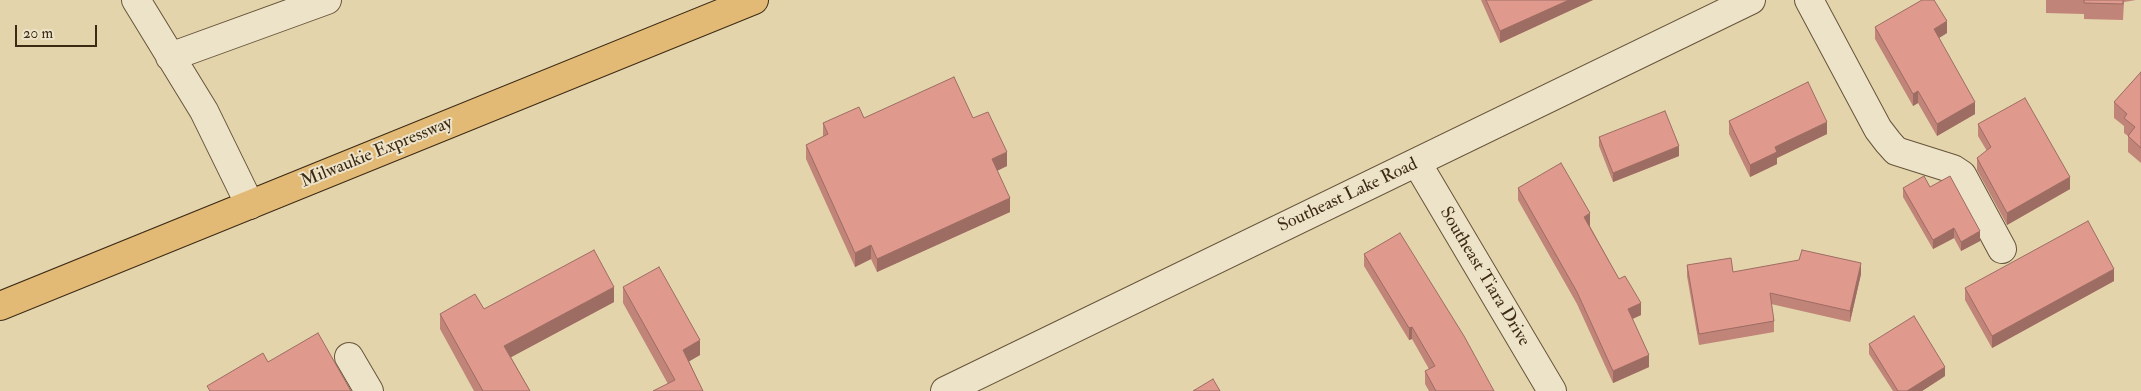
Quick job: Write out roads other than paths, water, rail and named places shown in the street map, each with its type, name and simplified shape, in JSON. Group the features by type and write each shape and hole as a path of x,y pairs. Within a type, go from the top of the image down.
{"highway":[{"name":"Milwaukie Expressway","path":"0,306 754,0"}],"street":[{"path":"136,0 204,111 250,205"},
{"path":"170,57 327,0"},
{"name":"Southeast Lake Road","path":"945,391 1751,0"},
{"path":"1809,0 1878,129 1888,142 1896,151 1953,169 1962,175 2002,248"},
{"name":"Southeast Tiara Drive","path":"1416,163 1552,391"},
{"path":"349,357 369,391"}]}
